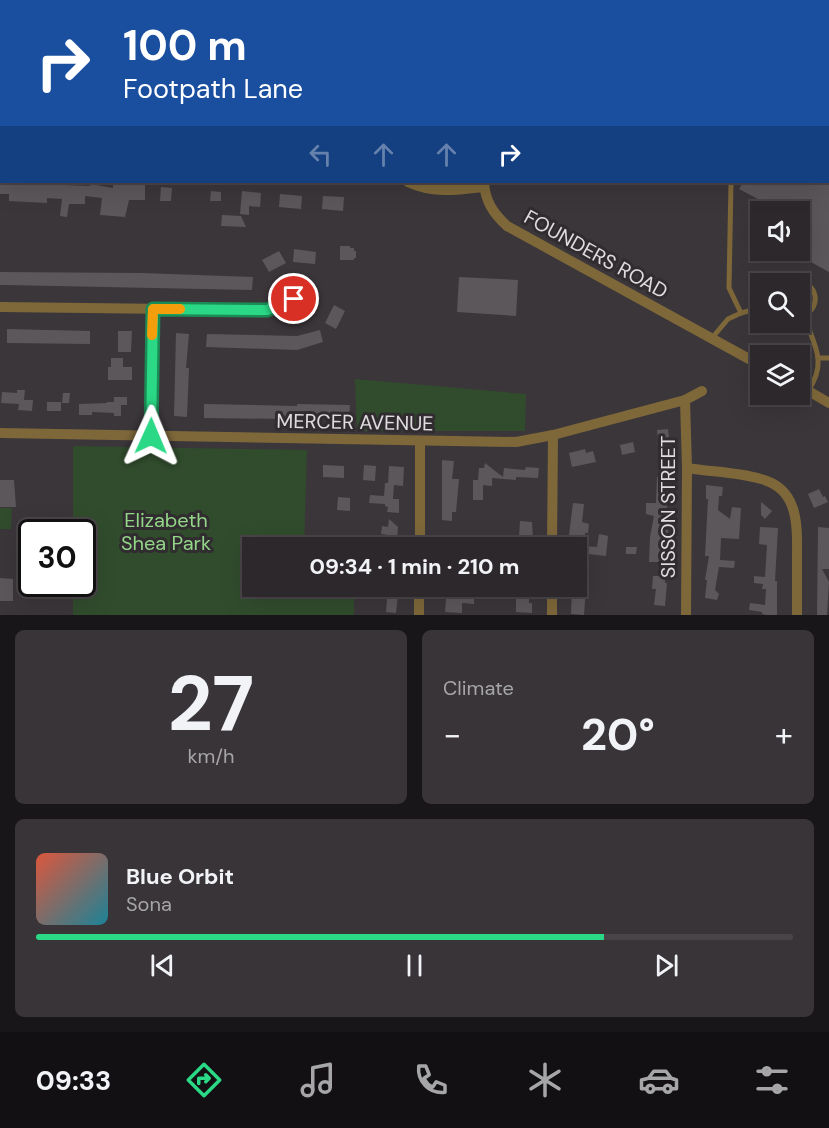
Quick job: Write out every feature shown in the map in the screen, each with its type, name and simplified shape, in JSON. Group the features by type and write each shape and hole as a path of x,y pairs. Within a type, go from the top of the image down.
{"street":[{"path":"412,183 436,190 453,191 484,184"},
{"name":"FOUNDERS ROAD","path":"484,184 491,208 507,226 750,359"},
{"path":"0,307 267,310 294,299"},
{"path":"151,436 153,309"},
{"name":"MERCER AVENUE","path":"0,433 516,442 553,435 685,400 702,391"},
{"path":"810,392 829,403"},
{"name":"SISSON STREET","path":"685,400 686,615"},
{"path":"552,537 553,435"},
{"path":"420,442 420,537"},
{"path":"687,468 762,479 783,491 791,501 796,514 797,530 797,615"},
{"path":"419,597 419,615"},
{"path":"552,597 552,615"}],"lane":[{"path":"731,183 729,288 741,313"},
{"path":"810,286 815,294 815,304 810,312"},
{"path":"712,338 728,319 750,311"},
{"path":"810,333 818,350 819,367 816,379 810,384"},
{"path":"818,358 829,358"}],"green space":[{"path":"355,379 526,394 525,431 357,431"},
{"name":"Elizabeth Shea Park","path":"73,446 307,450 304,537 242,537 242,597 354,597 354,615 73,615 73,597 96,597 96,519 73,519"},
{"path":"0,508 12,508 11,529 0,529"}],"building":[{"path":"0,183 62,183 63,185 90,186 90,184 113,188 113,183 145,184 145,200 129,200 125,217 100,215 102,198 85,196 85,204 69,204 67,217 60,216 62,199 47,198 47,203 9,201 9,194 0,194"},
{"path":"742,183 829,183 829,272 809,261 810,201 761,201 739,189"},
{"path":"161,187 172,188 171,201 160,201"},
{"path":"211,191 221,192 221,201 210,201"},
{"path":"242,191 261,193 260,207 249,206 249,215 240,214"},
{"path":"280,194 302,196 301,209 279,207"},
{"path":"323,196 344,197 343,211 322,209"},
{"path":"222,215 241,216 246,227 221,226"},
{"path":"340,246 354,248 356,258 340,260"},
{"path":"294,249 316,252 315,264 293,262"},
{"path":"279,251 286,263 269,272 262,260"},
{"path":"0,272 142,273 253,277 252,290 0,285"},
{"path":"459,277 518,280 516,316 457,312"},
{"path":"334,305 345,311 336,329 325,323"},
{"path":"7,329 90,331 90,344 7,343"},
{"path":"320,330 323,342 297,350 206,347 207,334 297,336"},
{"path":"118,331 132,331 131,352 118,352"},
{"path":"176,333 189,334 186,368 189,368 187,417 174,416"},
{"path":"111,358 123,358 123,367 132,367 132,380 108,380"},
{"path":"17,390 25,390 24,400 33,400 32,411 18,410 19,404 1,403 2,392 17,393"},
{"path":"63,393 70,393 69,403 62,403"},
{"path":"114,397 127,397 127,405 121,405 121,416 114,416 114,413 92,412 92,415 79,415 79,404 114,402"},
{"path":"47,402 61,402 61,411 47,411"},
{"path":"204,404 350,405 349,419 288,417 287,419 204,418"},
{"path":"668,429 669,437 658,439 657,430"},
{"path":"633,442 635,452 622,455 620,445"},
{"path":"585,449 586,453 593,451 596,462 572,467 569,453"},
{"path":"442,460 454,461 452,479 459,479 456,512 452,512 452,521 442,520"},
{"path":"485,463 503,477 504,468 525,470 526,467 539,468 538,478 516,477 516,480 492,478 492,486 483,485 483,500 473,500 473,480 478,480 479,468 484,468"},
{"path":"323,465 344,466 344,478 323,477"},
{"path":"364,465 376,466 375,481 363,480"},
{"path":"389,466 404,467 403,486 394,485 393,499 399,499 399,513 387,512 388,507 385,504 369,503 370,495 384,496 385,483 388,483"},
{"path":"657,477 668,477 666,562 649,562 654,516 646,514 646,503 656,503"},
{"path":"0,480 14,480 16,507 0,507"},
{"path":"706,485 723,487 722,496 719,496 718,510 730,519 732,507 741,508 739,539 721,538 720,560 735,561 734,568 719,567 715,590 719,594 717,600 705,598 709,556 705,556 708,499 706,499"},
{"path":"819,489 828,502 814,508 808,494"},
{"path":"338,497 350,498 350,511 337,510"},
{"path":"761,502 772,511 765,519 761,515"},
{"path":"573,503 584,504 582,522 589,524 588,533 585,533 585,537 569,535"},
{"path":"389,519 398,527 397,537 381,534 382,526 388,527"},
{"path":"520,521 532,522 533,537 519,537"},
{"path":"760,527 778,528 775,581 777,581 777,615 766,615 749,610 750,603 765,605 766,589 762,589 763,584 754,583 754,576 765,577 767,545 759,544"},
{"path":"818,527 829,528 829,569 822,569 829,582 827,615 817,615"},
{"path":"599,534 608,536 606,556 588,554 588,565 587,546 597,547"},
{"path":"626,547 637,547 636,554 626,554"},
{"path":"653,576 665,576 665,583 667,583 665,606 654,605 656,589 652,589"},
{"path":"0,578 13,579 13,601 0,601"},
{"path":"387,597 398,597 396,613 386,612"},
{"path":"446,597 474,597 474,604 462,603 462,613 445,612"},
{"path":"516,597 529,597 529,603 532,603 532,613 516,612"},
{"path":"572,597 585,597 584,615 571,614"}],"slow traffic":[{"path":"152,335 153,309 180,309"}],"route":[{"path":"151,436 153,309 267,310 294,299"}]}
